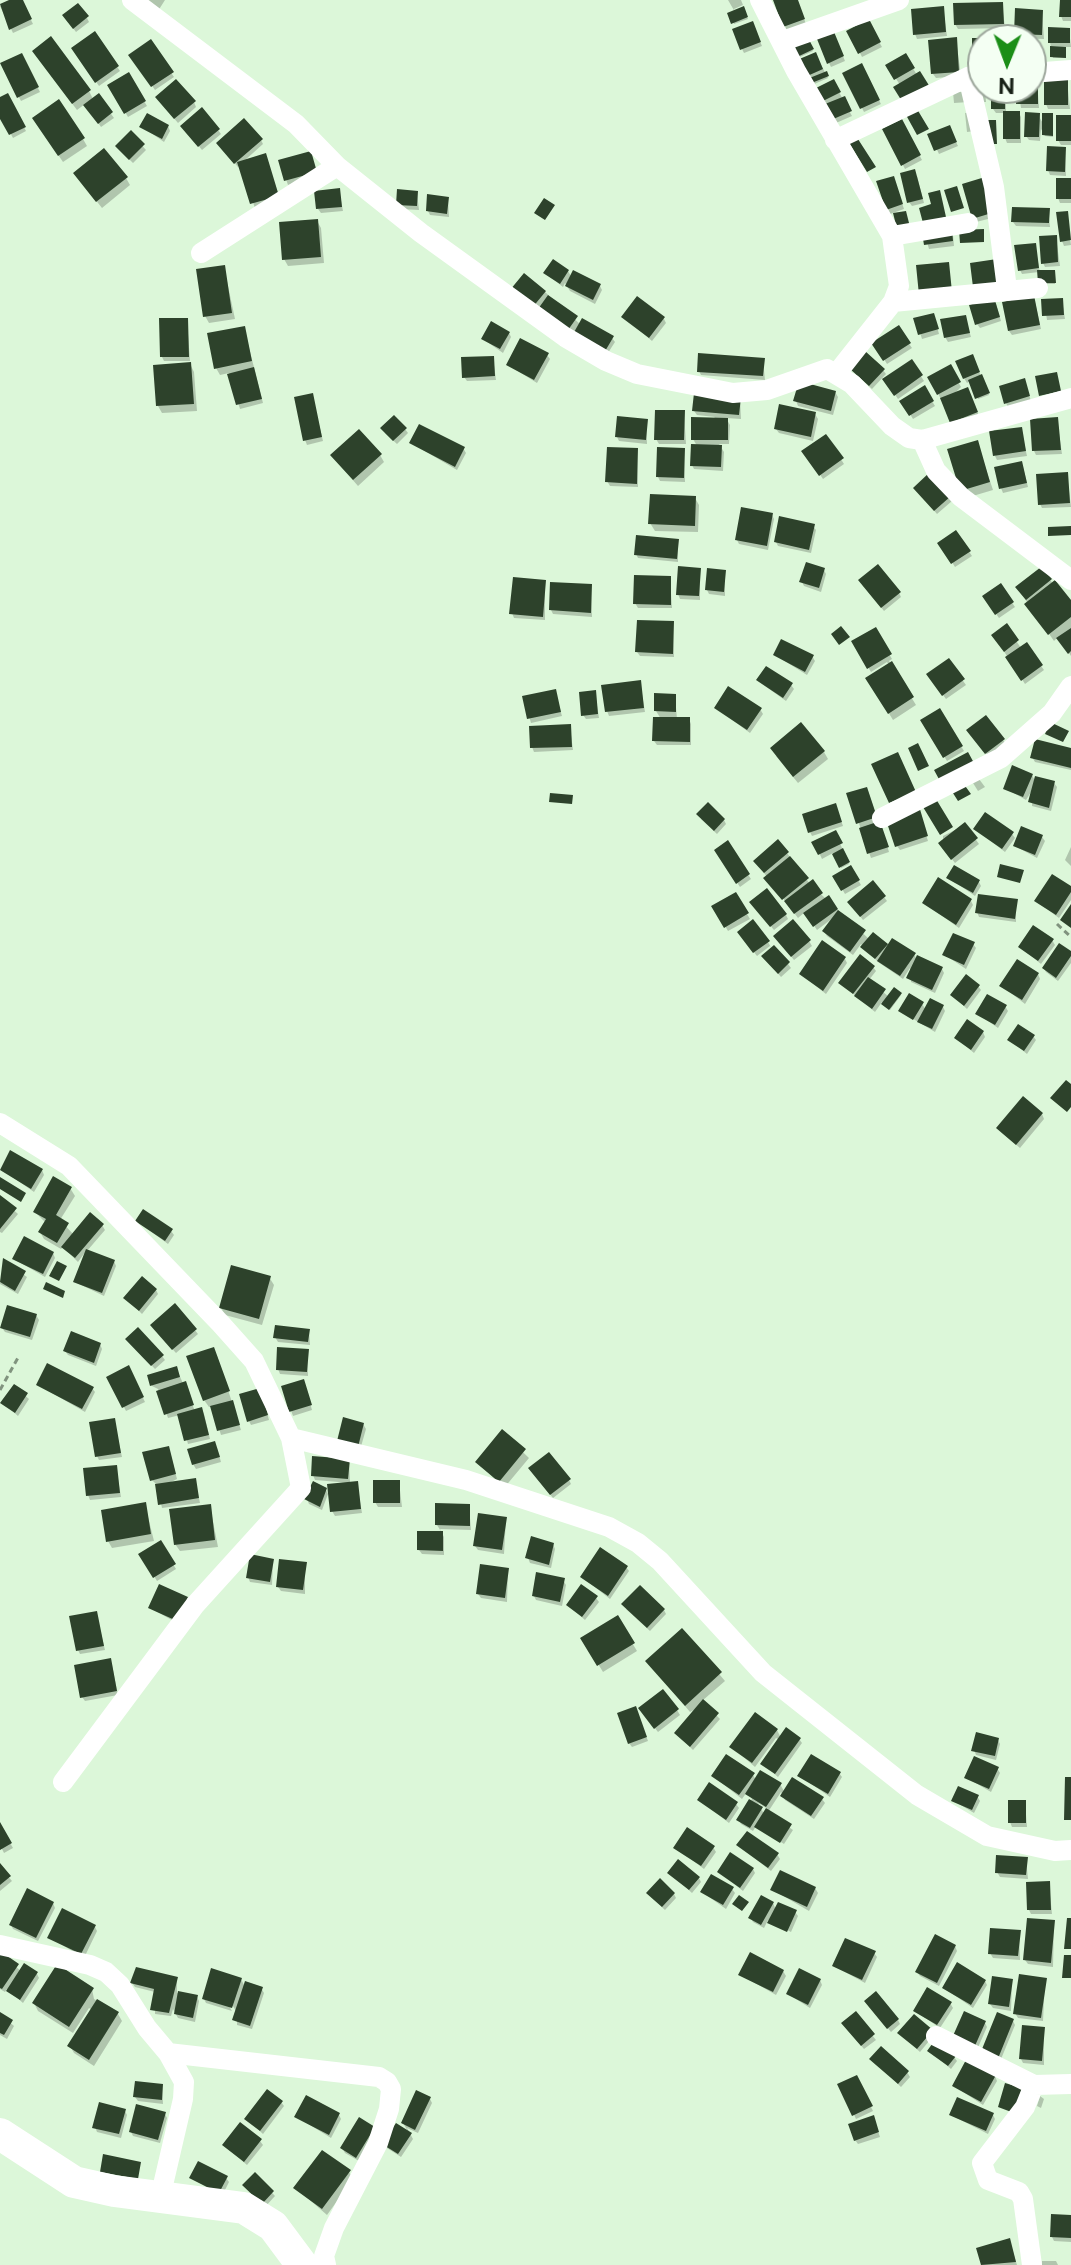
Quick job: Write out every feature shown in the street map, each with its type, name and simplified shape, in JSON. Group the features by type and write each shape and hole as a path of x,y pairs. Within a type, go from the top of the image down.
{"main road":[{"path":"0,2134 34,2160 74,2182 160,2198 244,2208 273,2226 302,2265"}],"street":[{"path":"132,0 296,124 337,166 421,233 565,337 637,374 733,393 767,390 817,370 837,373 852,384 892,426 909,438 922,440 1071,398"},
{"path":"760,0 835,140 892,236 899,286 893,302 837,373"},
{"path":"783,41 899,0"},
{"path":"1047,72 1071,70"},
{"path":"835,140 967,80"},
{"path":"981,104 1007,289"},
{"path":"201,253 337,166"},
{"path":"892,236 968,223"},
{"path":"893,302 1038,288"},
{"path":"922,440 936,471 961,497 1071,580"},
{"path":"882,818 1001,758 1052,713 1071,686"},
{"path":"0,1123 69,1166 254,1361 274,1396 291,1438 301,1488 195,1605 63,1782"},
{"path":"291,1438 466,1480 609,1527 638,1543 660,1561 763,1673 917,1795 987,1836 1055,1851 1071,1850"},
{"path":"0,1945 90,1965 106,1972 120,1985 147,2028 168,2053 184,2082 183,2099 160,2198"},
{"path":"936,2036 1034,2085 1071,2084"},
{"path":"168,2053 379,2077 387,2082 391,2089 389,2109 378,2143 334,2228 324,2256 326,2265"},
{"path":"1032,2265 1023,2199 1019,2192 988,2180 982,2163 1025,2107 1034,2085"}],"path":[{"path":"1057,924 1071,937"},
{"path":"0,1390 19,1356"}],"building":[{"path":"23,0 32,19 9,30 0,4"},
{"path":"773,0 798,0 805,19 783,27"},
{"path":"1060,0 1071,0 1071,17 1059,17"},
{"path":"1003,2 1004,24 954,25 953,3"},
{"path":"78,3 89,16 73,29 62,15"},
{"path":"744,6 748,17 731,24 727,13"},
{"path":"944,6 946,32 913,35 911,9"},
{"path":"1015,8 1043,10 1042,24 1014,24"},
{"path":"869,19 881,42 858,54 846,31"},
{"path":"753,21 761,42 740,50 732,29"},
{"path":"832,27 844,56 827,64 815,34"},
{"path":"1048,27 1070,28 1070,43 1048,43"},
{"path":"95,31 119,66 95,83 71,48"},
{"path":"51,36 91,90 72,104 32,51"},
{"path":"807,36 814,49 795,58 789,45"},
{"path":"957,37 959,72 931,74 928,40"},
{"path":"151,39 174,72 151,87 128,55"},
{"path":"1050,46 1066,47 1066,58 1050,57"},
{"path":"816,52 823,69 805,77 797,60"},
{"path":"22,53 39,87 17,98 0,63"},
{"path":"906,53 915,68 894,80 885,65"},
{"path":"862,63 880,100 860,109 842,73"},
{"path":"827,71 829,76 809,84 807,79"},
{"path":"920,71 930,87 903,103 893,87"},
{"path":"129,72 146,101 124,114 107,85"},
{"path":"1047,78 1068,78 1068,105 1044,105 1047,104"},
{"path":"176,79 196,101 174,119 155,97"},
{"path":"834,79 841,92 821,102 814,89"},
{"path":"8,93 26,127 9,135 0,119 0,97"},
{"path":"99,93 113,112 98,124 83,105"},
{"path":"845,96 852,111 831,120 825,104"},
{"path":"59,99 85,138 58,156 32,118"},
{"path":"991,104 1005,104 1005,109 991,109"},
{"path":"202,107 220,129 198,147 180,126"},
{"path":"917,109 929,129 917,135 906,115"},
{"path":"1003,111 1020,111 1020,139 1003,139"},
{"path":"1025,112 1040,113 1039,137 1024,137"},
{"path":"147,113 169,125 162,139 139,127"},
{"path":"1042,113 1053,113 1053,136 1042,135"},
{"path":"1056,115 1071,115 1071,141 1056,141"},
{"path":"244,118 263,139 234,164 216,143"},
{"path":"902,119 921,155 901,166 882,129"},
{"path":"985,120 996,120 997,144 986,144"},
{"path":"950,125 957,142 934,151 927,134"},
{"path":"131,130 145,144 129,160 115,146"},
{"path":"856,136 876,167 867,172 848,141"},
{"path":"1047,146 1066,147 1065,172 1046,171"},
{"path":"104,148 128,177 96,202 73,173"},
{"path":"311,151 317,172 284,181 278,160"},
{"path":"266,153 279,196 250,204 237,162"},
{"path":"915,169 923,199 907,203 900,173"},
{"path":"894,176 903,204 886,210 876,181"},
{"path":"985,177 995,212 972,219 962,184"},
{"path":"1056,178 1071,178 1071,199 1056,199"},
{"path":"957,186 964,208 951,212 944,190"},
{"path":"340,188 342,207 316,209 314,191"},
{"path":"397,189 418,191 417,206 396,205"},
{"path":"940,190 946,217 923,223 919,208 931,204 928,193"},
{"path":"427,194 449,197 447,214 426,211"},
{"path":"544,198 555,205 545,220 534,213"},
{"path":"1012,207 1050,208 1049,223 1011,222"},
{"path":"906,211 910,227 897,229 893,213"},
{"path":"1068,211 1071,240 1060,242 1056,212"},
{"path":"318,219 321,257 282,260 279,222"},
{"path":"952,229 953,241 924,245 922,233"},
{"path":"984,229 984,242 960,243 959,230"},
{"path":"1057,235 1058,262 1041,264 1039,236"},
{"path":"1036,243 1039,268 1018,271 1014,245"},
{"path":"553,259 569,270 560,284 543,273"},
{"path":"997,259 1000,283 973,287 970,263"},
{"path":"949,262 952,292 919,295 916,265"},
{"path":"225,265 232,313 203,317 196,269"},
{"path":"573,270 601,284 593,300 565,286"},
{"path":"1037,270 1055,270 1056,283 1038,283"},
{"path":"524,273 546,291 532,308 510,290"},
{"path":"548,295 578,316 568,330 538,309"},
{"path":"1034,295 1040,325 1008,331 1002,302"},
{"path":"637,296 665,317 649,338 621,317"},
{"path":"994,297 1000,317 975,325 969,305"},
{"path":"1063,298 1064,315 1042,316 1041,299"},
{"path":"934,313 939,329 918,335 913,318"},
{"path":"966,315 970,333 944,338 940,319"},
{"path":"159,318 188,318 189,357 160,357"},
{"path":"582,318 614,336 604,353 573,334"},
{"path":"491,321 510,332 500,349 481,339"},
{"path":"899,325 911,343 883,361 871,343"},
{"path":"245,326 252,361 214,369 207,333"},
{"path":"520,338 549,353 534,380 506,365"},
{"path":"865,351 885,369 869,386 850,369"},
{"path":"698,353 765,358 763,376 697,372"},
{"path":"973,354 980,372 963,379 955,361"},
{"path":"494,356 495,376 462,378 461,357"},
{"path":"912,359 923,375 894,396 882,379"},
{"path":"191,362 194,404 156,406 153,365"},
{"path":"951,364 961,382 937,395 927,377"},
{"path":"254,367 262,399 236,405 227,374"},
{"path":"1057,372 1061,391 1039,396 1035,376"},
{"path":"982,374 990,393 975,399 968,380"},
{"path":"1025,378 1030,396 1004,404 999,386"},
{"path":"799,381 836,391 831,411 793,401"},
{"path":"925,385 934,401 909,416 899,401"},
{"path":"968,387 978,412 950,423 940,398"},
{"path":"313,393 322,437 303,441 294,397"},
{"path":"694,393 741,397 739,415 692,411"},
{"path":"779,404 816,412 811,437 774,429"},
{"path":"655,410 685,410 684,440 654,440"},
{"path":"394,415 407,428 393,441 380,428"},
{"path":"617,416 648,419 646,440 615,437"},
{"path":"691,417 728,418 728,440 691,440"},
{"path":"1058,417 1061,450 1032,451 1030,419"},
{"path":"419,424 465,447 455,467 409,443"},
{"path":"1022,427 1026,451 993,456 989,431"},
{"path":"359,429 382,454 353,480 330,455"},
{"path":"826,434 844,458 819,476 801,451"},
{"path":"978,440 990,482 960,491 947,449"},
{"path":"691,444 722,445 721,467 690,466"},
{"path":"607,447 638,448 637,484 605,482"},
{"path":"657,447 685,448 684,478 656,477"},
{"path":"1022,461 1027,483 999,489 994,467"},
{"path":"930,472 951,496 934,511 913,488"},
{"path":"1068,472 1070,503 1038,505 1036,474"},
{"path":"650,494 696,496 695,526 648,524"},
{"path":"741,507 773,513 767,546 735,540"},
{"path":"779,516 815,524 809,550 774,542"},
{"path":"1071,526 1071,535 1048,536 1048,527"},
{"path":"956,530 971,551 951,564 937,543"},
{"path":"636,535 679,539 677,559 634,555"},
{"path":"806,562 825,568 819,588 799,582"},
{"path":"878,564 901,592 881,608 858,580"},
{"path":"678,566 701,568 699,596 676,595"},
{"path":"1041,567 1052,579 1026,600 1015,587"},
{"path":"707,568 726,570 724,592 705,590"},
{"path":"634,575 671,576 671,605 633,604"},
{"path":"513,577 546,580 543,617 509,614"},
{"path":"1055,580 1071,600 1071,617 1048,635 1024,604"},
{"path":"550,582 592,584 591,613 549,610"},
{"path":"1001,583 1014,602 995,615 982,596"},
{"path":"637,620 674,621 673,654 635,652"},
{"path":"1007,623 1019,640 1004,652 991,635"},
{"path":"841,626 850,637 839,645 831,634"},
{"path":"876,627 892,654 867,669 851,641"},
{"path":"1071,628 1071,651 1068,654 1056,638"},
{"path":"781,639 814,655 805,672 773,655"},
{"path":"1027,642 1043,665 1021,681 1005,657"},
{"path":"949,658 965,679 942,696 926,674"},
{"path":"892,661 914,697 888,714 865,678"},
{"path":"766,666 793,683 783,698 756,680"},
{"path":"641,680 644,708 605,712 601,685"},
{"path":"728,686 762,708 747,730 714,708"},
{"path":"556,689 561,712 527,719 522,696"},
{"path":"596,690 598,714 581,716 579,692"},
{"path":"654,693 676,694 676,712 654,711"},
{"path":"940,708 963,746 943,758 920,720"},
{"path":"986,715 1005,739 985,754 966,730"},
{"path":"653,717 690,717 690,742 652,741"},
{"path":"801,722 825,751 793,777 770,748"},
{"path":"1050,722 1069,731 1063,742 1045,734"},
{"path":"571,724 572,747 530,748 529,726"},
{"path":"1035,739 1071,748 1071,768 1030,758"},
{"path":"918,743 929,766 918,771 908,748"},
{"path":"898,752 916,792 889,803 871,764"},
{"path":"968,752 974,763 940,781 934,770"},
{"path":"1012,765 1033,774 1023,797 1003,789"},
{"path":"1035,776 1055,781 1049,808 1028,802"},
{"path":"963,783 971,794 958,801 951,790"},
{"path":"867,787 877,817 856,824 846,793"},
{"path":"550,793 573,795 572,804 549,802"},
{"path":"936,799 953,827 940,835 923,807"},
{"path":"708,802 725,819 714,831 696,814"},
{"path":"836,803 842,822 808,833 802,814"},
{"path":"919,806 928,836 895,847 885,817"},
{"path":"985,812 1014,832 1002,849 973,829"},
{"path":"880,821 889,847 867,854 859,828"},
{"path":"965,822 978,838 951,860 938,843"},
{"path":"1021,826 1043,835 1035,855 1013,846"},
{"path":"836,830 843,843 818,855 811,842"},
{"path":"778,839 789,852 764,873 753,861"},
{"path":"728,840 750,874 736,884 714,850"},
{"path":"843,848 850,862 839,868 832,854"},
{"path":"790,856 809,878 782,900 763,878"},
{"path":"1000,864 1024,870 1020,883 997,877"},
{"path":"851,865 860,880 841,891 832,876"},
{"path":"954,865 980,880 973,893 946,878"},
{"path":"1052,874 1071,886 1071,892 1056,915 1034,901"},
{"path":"938,877 972,899 956,925 922,903"},
{"path":"813,879 823,893 794,914 784,901"},
{"path":"873,880 886,896 860,917 847,902"},
{"path":"767,888 787,914 770,927 749,902"},
{"path":"736,892 749,913 724,928 711,906"},
{"path":"978,894 1018,899 1015,919 975,913"},
{"path":"829,895 838,909 813,927 803,913"},
{"path":"1071,904 1071,928 1060,920"},
{"path":"838,910 866,930 850,952 822,931"},
{"path":"753,919 770,941 753,953 737,932"},
{"path":"793,919 811,940 791,957 773,936"},
{"path":"1033,925 1054,939 1038,961 1018,947"},
{"path":"873,932 888,944 875,959 860,947"},
{"path":"953,933 975,942 964,965 942,955"},
{"path":"892,938 916,953 900,976 877,961"},
{"path":"822,940 846,957 823,991 799,974"},
{"path":"1059,943 1071,951 1071,956 1056,978 1042,968"},
{"path":"774,945 790,962 778,974 761,956"},
{"path":"860,954 875,966 853,994 838,983"},
{"path":"917,955 943,967 932,990 906,978"},
{"path":"1017,959 1039,973 1022,1000 999,986"},
{"path":"966,974 980,985 964,1006 950,995"},
{"path":"868,977 886,989 872,1009 854,996"},
{"path":"894,987 902,993 889,1010 881,1004"},
{"path":"909,993 924,1002 913,1020 898,1011"},
{"path":"987,994 1007,1005 995,1025 975,1014"},
{"path":"930,998 944,1005 932,1029 917,1022"},
{"path":"967,1019 984,1031 971,1050 954,1038"},
{"path":"1018,1024 1035,1035 1024,1051 1007,1040"},
{"path":"1066,1080 1071,1084 1071,1107 1067,1112 1050,1098"},
{"path":"1023,1096 1043,1113 1016,1145 996,1128"},
{"path":"10,1150 43,1169 31,1189 0,1170"},
{"path":"53,1176 72,1187 56,1215 69,1223 57,1243 38,1232 46,1219 33,1212"},
{"path":"0,1177 26,1193 21,1202 0,1189"},
{"path":"0,1195 17,1208 0,1229"},
{"path":"143,1209 173,1229 165,1241 135,1221"},
{"path":"90,1212 104,1224 75,1258 61,1247"},
{"path":"24,1236 54,1252 43,1274 12,1259"},
{"path":"86,1249 115,1260 102,1293 73,1282"},
{"path":"3,1258 26,1271 15,1291 0,1282"},
{"path":"57,1261 67,1266 59,1281 49,1276"},
{"path":"231,1265 271,1276 259,1319 219,1308"},
{"path":"142,1276 157,1289 139,1311 123,1298"},
{"path":"46,1282 65,1291 63,1298 43,1289"},
{"path":"175,1303 197,1329 172,1350 150,1325"},
{"path":"7,1305 37,1314 30,1337 0,1328"},
{"path":"275,1325 310,1329 308,1342 273,1338"},
{"path":"138,1327 164,1355 151,1366 125,1339"},
{"path":"71,1331 101,1343 94,1363 63,1351"},
{"path":"214,1347 230,1391 203,1401 186,1356"},
{"path":"277,1347 309,1349 307,1372 276,1370"},
{"path":"47,1363 94,1387 82,1409 36,1385"},
{"path":"129,1365 144,1397 122,1408 106,1377"},
{"path":"177,1366 180,1377 150,1386 147,1375"},
{"path":"304,1379 312,1405 289,1412 281,1386"},
{"path":"186,1381 194,1405 164,1415 156,1391"},
{"path":"14,1384 28,1393 15,1413 0,1403"},
{"path":"260,1388 268,1415 247,1422 239,1394"},
{"path":"233,1400 240,1425 217,1431 210,1406"},
{"path":"202,1407 209,1435 184,1441 177,1414"},
{"path":"343,1417 364,1423 358,1447 337,1441"},
{"path":"115,1418 121,1453 95,1457 89,1422"},
{"path":"502,1429 526,1449 499,1482 475,1462"},
{"path":"215,1441 220,1457 192,1465 187,1449"},
{"path":"169,1446 176,1474 150,1481 142,1452"},
{"path":"549,1452 571,1479 550,1495 528,1468"},
{"path":"312,1456 350,1459 348,1479 311,1476"},
{"path":"117,1465 120,1493 86,1496 83,1468"},
{"path":"196,1478 199,1498 158,1505 155,1484"},
{"path":"373,1480 400,1480 400,1503 373,1503"},
{"path":"313,1481 327,1488 320,1507 304,1499"},
{"path":"358,1481 361,1509 330,1512 327,1484"},
{"path":"146,1502 151,1534 106,1542 101,1510"},
{"path":"435,1503 470,1504 470,1526 435,1525"},
{"path":"211,1504 215,1540 174,1545 169,1509"},
{"path":"478,1513 507,1517 502,1550 473,1546"},
{"path":"417,1531 443,1531 443,1551 417,1550"},
{"path":"531,1536 554,1543 549,1565 525,1558"},
{"path":"161,1540 176,1564 153,1578 138,1554"},
{"path":"600,1547 628,1566 608,1596 580,1577"},
{"path":"250,1554 274,1559 270,1582 246,1578"},
{"path":"279,1559 307,1562 303,1590 276,1587"},
{"path":"480,1564 509,1568 505,1598 476,1594"},
{"path":"536,1572 565,1578 560,1602 532,1596"},
{"path":"159,1584 188,1597 177,1621 148,1608"},
{"path":"581,1584 598,1596 582,1617 566,1605"},
{"path":"640,1585 665,1609 647,1628 621,1604"},
{"path":"97,1611 104,1646 76,1651 69,1616"},
{"path":"618,1615 635,1643 597,1666 580,1638"},
{"path":"682,1628 722,1672 685,1706 645,1661"},
{"path":"111,1658 117,1691 80,1698 74,1665"},
{"path":"663,1689 679,1709 654,1729 638,1708"},
{"path":"703,1699 719,1713 690,1747 674,1733"},
{"path":"636,1706 647,1737 628,1744 617,1713"},
{"path":"755,1712 778,1729 752,1763 729,1747"},
{"path":"786,1727 801,1738 775,1774 760,1764"},
{"path":"976,1732 999,1738 995,1756 971,1751"},
{"path":"726,1754 755,1773 739,1795 711,1776"},
{"path":"811,1754 841,1772 828,1794 797,1776"},
{"path":"974,1756 999,1767 989,1789 964,1778"},
{"path":"760,1770 782,1783 766,1807 745,1794"},
{"path":"792,1777 824,1797 811,1816 780,1796"},
{"path":"1065,1777 1071,1777 1071,1820 1064,1820"},
{"path":"709,1782 738,1802 726,1820 697,1800"},
{"path":"958,1786 979,1795 972,1810 951,1801"},
{"path":"749,1799 763,1807 750,1828 736,1820"},
{"path":"1008,1800 1026,1800 1026,1823 1008,1823"},
{"path":"766,1808 792,1824 780,1843 754,1827"},
{"path":"0,1822 12,1843 0,1850"},
{"path":"687,1827 715,1846 701,1866 673,1848"},
{"path":"747,1831 779,1853 768,1868 736,1845"},
{"path":"730,1852 754,1868 740,1888 717,1872"},
{"path":"996,1855 1028,1857 1026,1875 995,1873"},
{"path":"678,1859 700,1877 689,1890 667,1873"},
{"path":"0,1863 11,1876 0,1885"},
{"path":"780,1870 816,1887 807,1907 770,1890"},
{"path":"711,1874 734,1887 723,1905 700,1892"},
{"path":"660,1878 675,1893 662,1907 646,1893"},
{"path":"1050,1881 1051,1910 1027,1910 1026,1882"},
{"path":"27,1888 54,1902 36,1938 9,1925"},
{"path":"739,1895 749,1902 742,1911 732,1904"},
{"path":"761,1895 774,1902 761,1925 748,1918"},
{"path":"778,1902 797,1910 787,1932 767,1923"},
{"path":"62,1908 96,1925 81,1954 47,1938"},
{"path":"1027,1918 1055,1920 1051,1963 1023,1960"},
{"path":"1067,1918 1071,1918 1071,1949 1064,1949"},
{"path":"990,1928 1021,1930 1018,1956 988,1954"},
{"path":"935,1934 956,1945 937,1983 915,1972"},
{"path":"845,1938 876,1951 862,1980 832,1966"},
{"path":"0,1951 19,1964 2,1989 0,1988"},
{"path":"750,1952 784,1970 773,1992 738,1975"},
{"path":"1064,1955 1071,1955 1071,1978 1062,1978"},
{"path":"957,1962 986,1980 971,2005 942,1988"},
{"path":"24,1963 38,1972 20,2000 6,1991"},
{"path":"57,1964 94,1988 69,2027 32,2003"},
{"path":"136,1967 178,1977 169,2013 150,2010 154,1989 130,1983"},
{"path":"211,1968 242,1978 232,2008 202,1999"},
{"path":"799,1968 821,1979 808,2005 786,1994"},
{"path":"1019,1974 1047,1978 1041,2018 1013,2014"},
{"path":"992,1976 1013,1979 1009,2007 988,2004"},
{"path":"245,1981 263,1987 250,2026 232,2020"},
{"path":"927,1987 952,2002 937,2025 913,2011"},
{"path":"178,1991 198,1995 193,2018 174,2014"},
{"path":"876,1991 899,2019 887,2029 864,2001"},
{"path":"97,1999 119,2012 89,2060 67,2046"},
{"path":"856,2011 875,2034 861,2046 841,2023"},
{"path":"964,2011 986,2021 974,2048 952,2038"},
{"path":"0,2012 13,2020 4,2035 0,2033"},
{"path":"997,2012 1014,2019 997,2061 980,2054"},
{"path":"914,2014 933,2030 917,2049 897,2033"},
{"path":"1022,2025 1045,2027 1042,2061 1019,2059"},
{"path":"935,2040 956,2056 948,2066 927,2051"},
{"path":"881,2046 909,2071 898,2084 869,2059"},
{"path":"967,2058 996,2075 981,2102 952,2086"},
{"path":"857,2075 873,2106 852,2116 837,2084"},
{"path":"135,2081 163,2084 162,2100 133,2097"},
{"path":"1005,2083 1022,2088 1014,2113 998,2107"},
{"path":"267,2089 283,2101 260,2131 244,2119"},
{"path":"416,2090 431,2097 415,2130 401,2123"},
{"path":"306,2095 340,2113 329,2135 294,2117"},
{"path":"957,2097 994,2113 986,2131 949,2115"},
{"path":"99,2102 126,2109 119,2134 92,2128"},
{"path":"136,2104 166,2112 158,2140 129,2132"},
{"path":"874,2115 879,2132 854,2141 848,2124"},
{"path":"359,2117 375,2127 356,2158 340,2148"},
{"path":"240,2122 262,2139 244,2162 222,2145"},
{"path":"396,2123 412,2133 398,2154 382,2144"},
{"path":"322,2150 351,2170 322,2209 293,2188"},
{"path":"103,2154 141,2162 138,2179 100,2172"},
{"path":"198,2161 228,2176 219,2193 189,2178"},
{"path":"255,2172 274,2191 262,2204 242,2185"},
{"path":"1051,2214 1071,2215 1071,2238 1050,2237"},
{"path":"1010,2238 1016,2262 981,2265 976,2248"}]}
